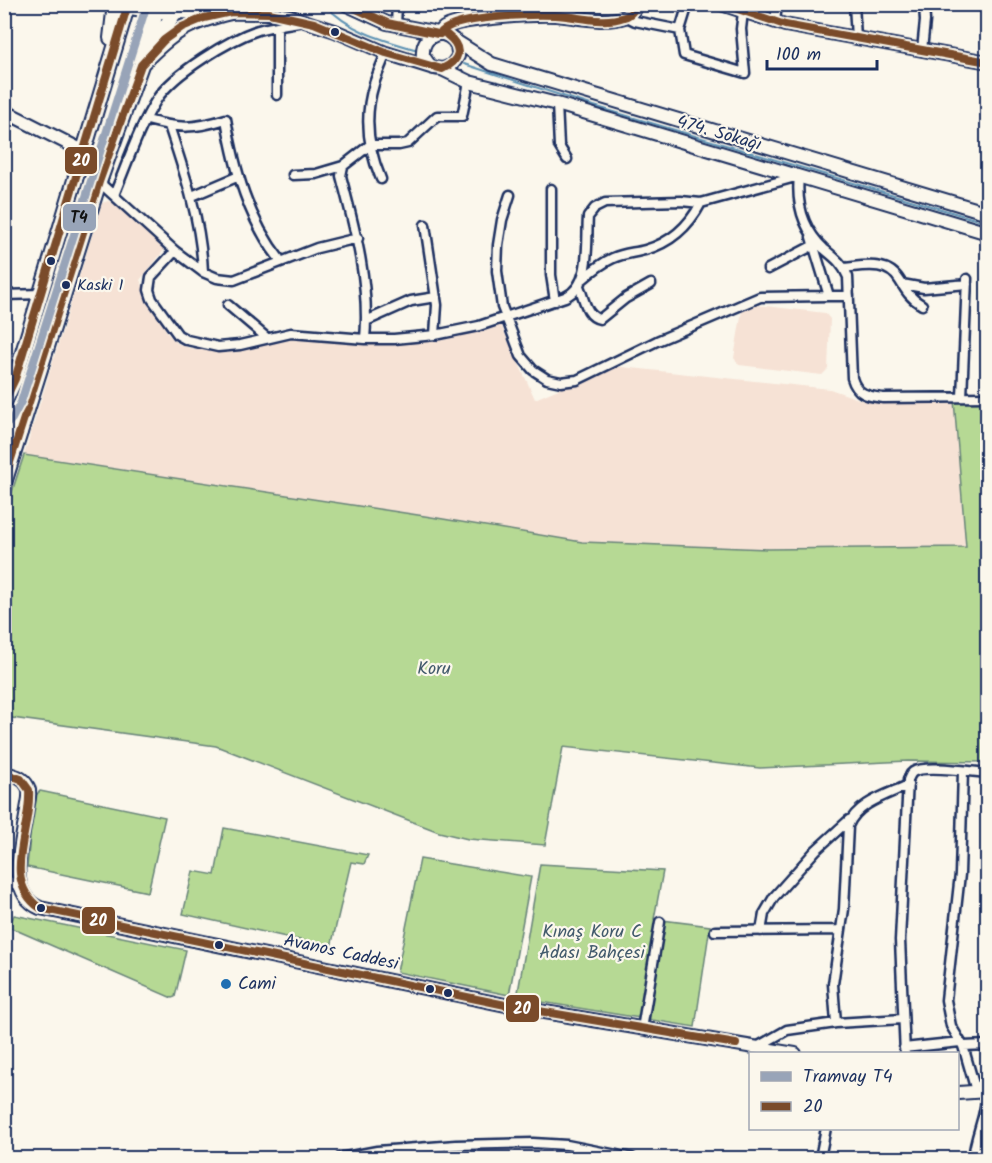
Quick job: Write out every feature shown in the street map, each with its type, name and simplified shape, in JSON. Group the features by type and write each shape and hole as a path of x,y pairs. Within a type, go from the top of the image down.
{"main road":[{"path":"4,403 15,379 42,294 104,87 119,5"},
{"path":"4,483 99,182 141,65 156,8"},
{"path":"141,65 177,8"},
{"path":"141,65 164,40 182,27 204,18 231,12"}],"street":[{"path":"345,4 374,18 396,25 447,35 458,46"},
{"path":"396,25 397,4"},
{"path":"467,4 467,22 453,64 438,69 427,63 423,51 427,40 439,34 446,27 467,22 540,10 594,19 627,17 635,21 680,30"},
{"path":"627,17 638,4"},
{"path":"687,4 680,30 684,55 745,73 741,29 743,12"},
{"path":"720,4 775,22 987,63"},
{"path":"775,22 777,4"},
{"path":"854,4 856,38"},
{"path":"922,50 926,21 924,4"},
{"name":"474. Sokağı","path":"119,5 268,13 304,21 469,82 557,104 987,232"},
{"path":"114,195 147,120 162,93 180,73 243,36 304,21"},
{"path":"277,27 277,95"},
{"name":"474. Sokağı","path":"458,46 492,64 987,213"},
{"path":"381,179 370,145 368,119 370,96 386,53"},
{"path":"293,175 316,174 343,166 370,145 404,144 416,137 437,116 462,116 469,82"},
{"path":"557,104 560,146 567,159"},
{"path":"4,111 85,152"},
{"path":"147,120 169,126 200,127 226,119 239,176 254,219 266,241 281,261"},
{"path":"169,126 192,196 202,242 203,272"},
{"path":"343,166 341,176 358,238 366,321 365,339"},
{"path":"192,196 239,176"},
{"path":"651,284 626,298 600,319 590,315 581,283 588,218 598,206 619,202 701,203 799,176 799,204 803,220 810,233 829,296"},
{"path":"99,182 175,250 203,272 217,278 234,280 317,248 358,238"},
{"path":"551,189 551,275 555,301"},
{"path":"510,195 501,226 497,258 498,289 505,318 521,356 533,370 547,379 566,382 577,380 657,341 760,297 849,296"},
{"path":"175,250 151,277 149,285 152,299 174,332 187,340 218,347 300,333 365,339 394,339 479,327 570,295 596,268 613,258 649,249 671,238 684,227 701,203"},
{"path":"425,225 436,297 435,335"},
{"path":"810,233 844,268 848,277 852,378 860,392 866,396 883,398 987,397"},
{"path":"768,270 814,245"},
{"path":"844,268 880,266 893,272 910,297 922,304"},
{"path":"902,284 924,288 967,282 962,398"},
{"path":"4,295 42,294"},
{"path":"366,321 411,301 436,297"},
{"path":"228,304 267,338"},
{"path":"4,390 15,379"},
{"path":"4,422 21,432"},
{"path":"4,439 21,432"},
{"path":"987,773 938,768 917,770 910,775 901,930 904,1051 962,1044 987,1045"},
{"path":"963,771 960,874 946,1000 951,1026 962,1044 983,1091 986,1108 976,1136 973,1158"},
{"path":"4,772 22,779 30,792 18,868 19,887"},
{"path":"761,931 764,914 774,897 816,850 869,803 908,785"},
{"path":"836,1023 833,984 844,909 846,831 852,818"},
{"path":"4,878 19,887"},
{"name":"Avanos Caddesi","path":"19,887 27,900 40,908 514,1007 789,1052"},
{"path":"642,1029 660,922"},
{"path":"715,931 841,930"},
{"path":"757,1047 787,1030 836,1023 903,1018"},
{"path":"959,1093 983,1091"},
{"path":"820,1158 826,1130"},
{"path":"340,1158 377,1151 487,1143 548,1143 632,1158"},
{"path":"417,1148 418,1158"}],"shaded area":[{"path":"108,201 117,205 165,249 140,280 168,334 177,343 189,348 228,351 283,339 349,344 403,344 442,340 501,325 535,399 612,366 830,389 864,401 954,400 967,547 768,549 582,542 24,455 102,203"},
{"path":"748,304 825,313 830,319 828,369 822,375 739,365 734,358 742,310"}],"green space":[{"name":"Koru","path":"954,400 987,400 987,762 908,761 760,768 563,747 545,845 468,839 439,832 216,746 5,717 5,513 24,455 582,542 768,549 966,547"},
{"path":"40,791 165,817 148,892 27,867 34,797"},
{"path":"224,828 368,855 364,864 351,862 331,947 183,914 193,871 215,875"},
{"path":"420,859 531,877 509,995 397,972"},
{"name":"Kınaş Koru C Adası Bahçesi","path":"540,864 663,871 654,919 710,926 695,1027 517,998"},
{"path":"14,915 186,950 175,997 172,998 9,927"}],"waterway":[{"path":"324,4 345,22 368,34 418,50"},
{"path":"464,64 594,106 988,223"}],"tram line":[{"name":"T4","path":"4,427 12,419 21,402 147,4"}],"transit line":[{"name":"20","path":"4,402 15,379 128,4"},
{"name":"20","path":"346,4 387,23 438,34"},
{"name":"20","path":"440,34 459,23 493,17 545,15 599,20 616,19 629,15 637,4"},
{"name":"20","path":"723,4 785,25 988,62"},
{"name":"20","path":"4,481 99,182 141,65 164,40 182,27 204,18 231,12 269,13 314,23 386,53 442,69 453,62 458,54 456,45 447,35"},
{"name":"20","path":"4,773 21,779 29,790 20,869 22,883 28,897 40,908 515,1007 736,1044"}],"place":[{"name":"Kaski 1","path":"66,285"},
{"name":"Cami","path":"226,984"}]}
